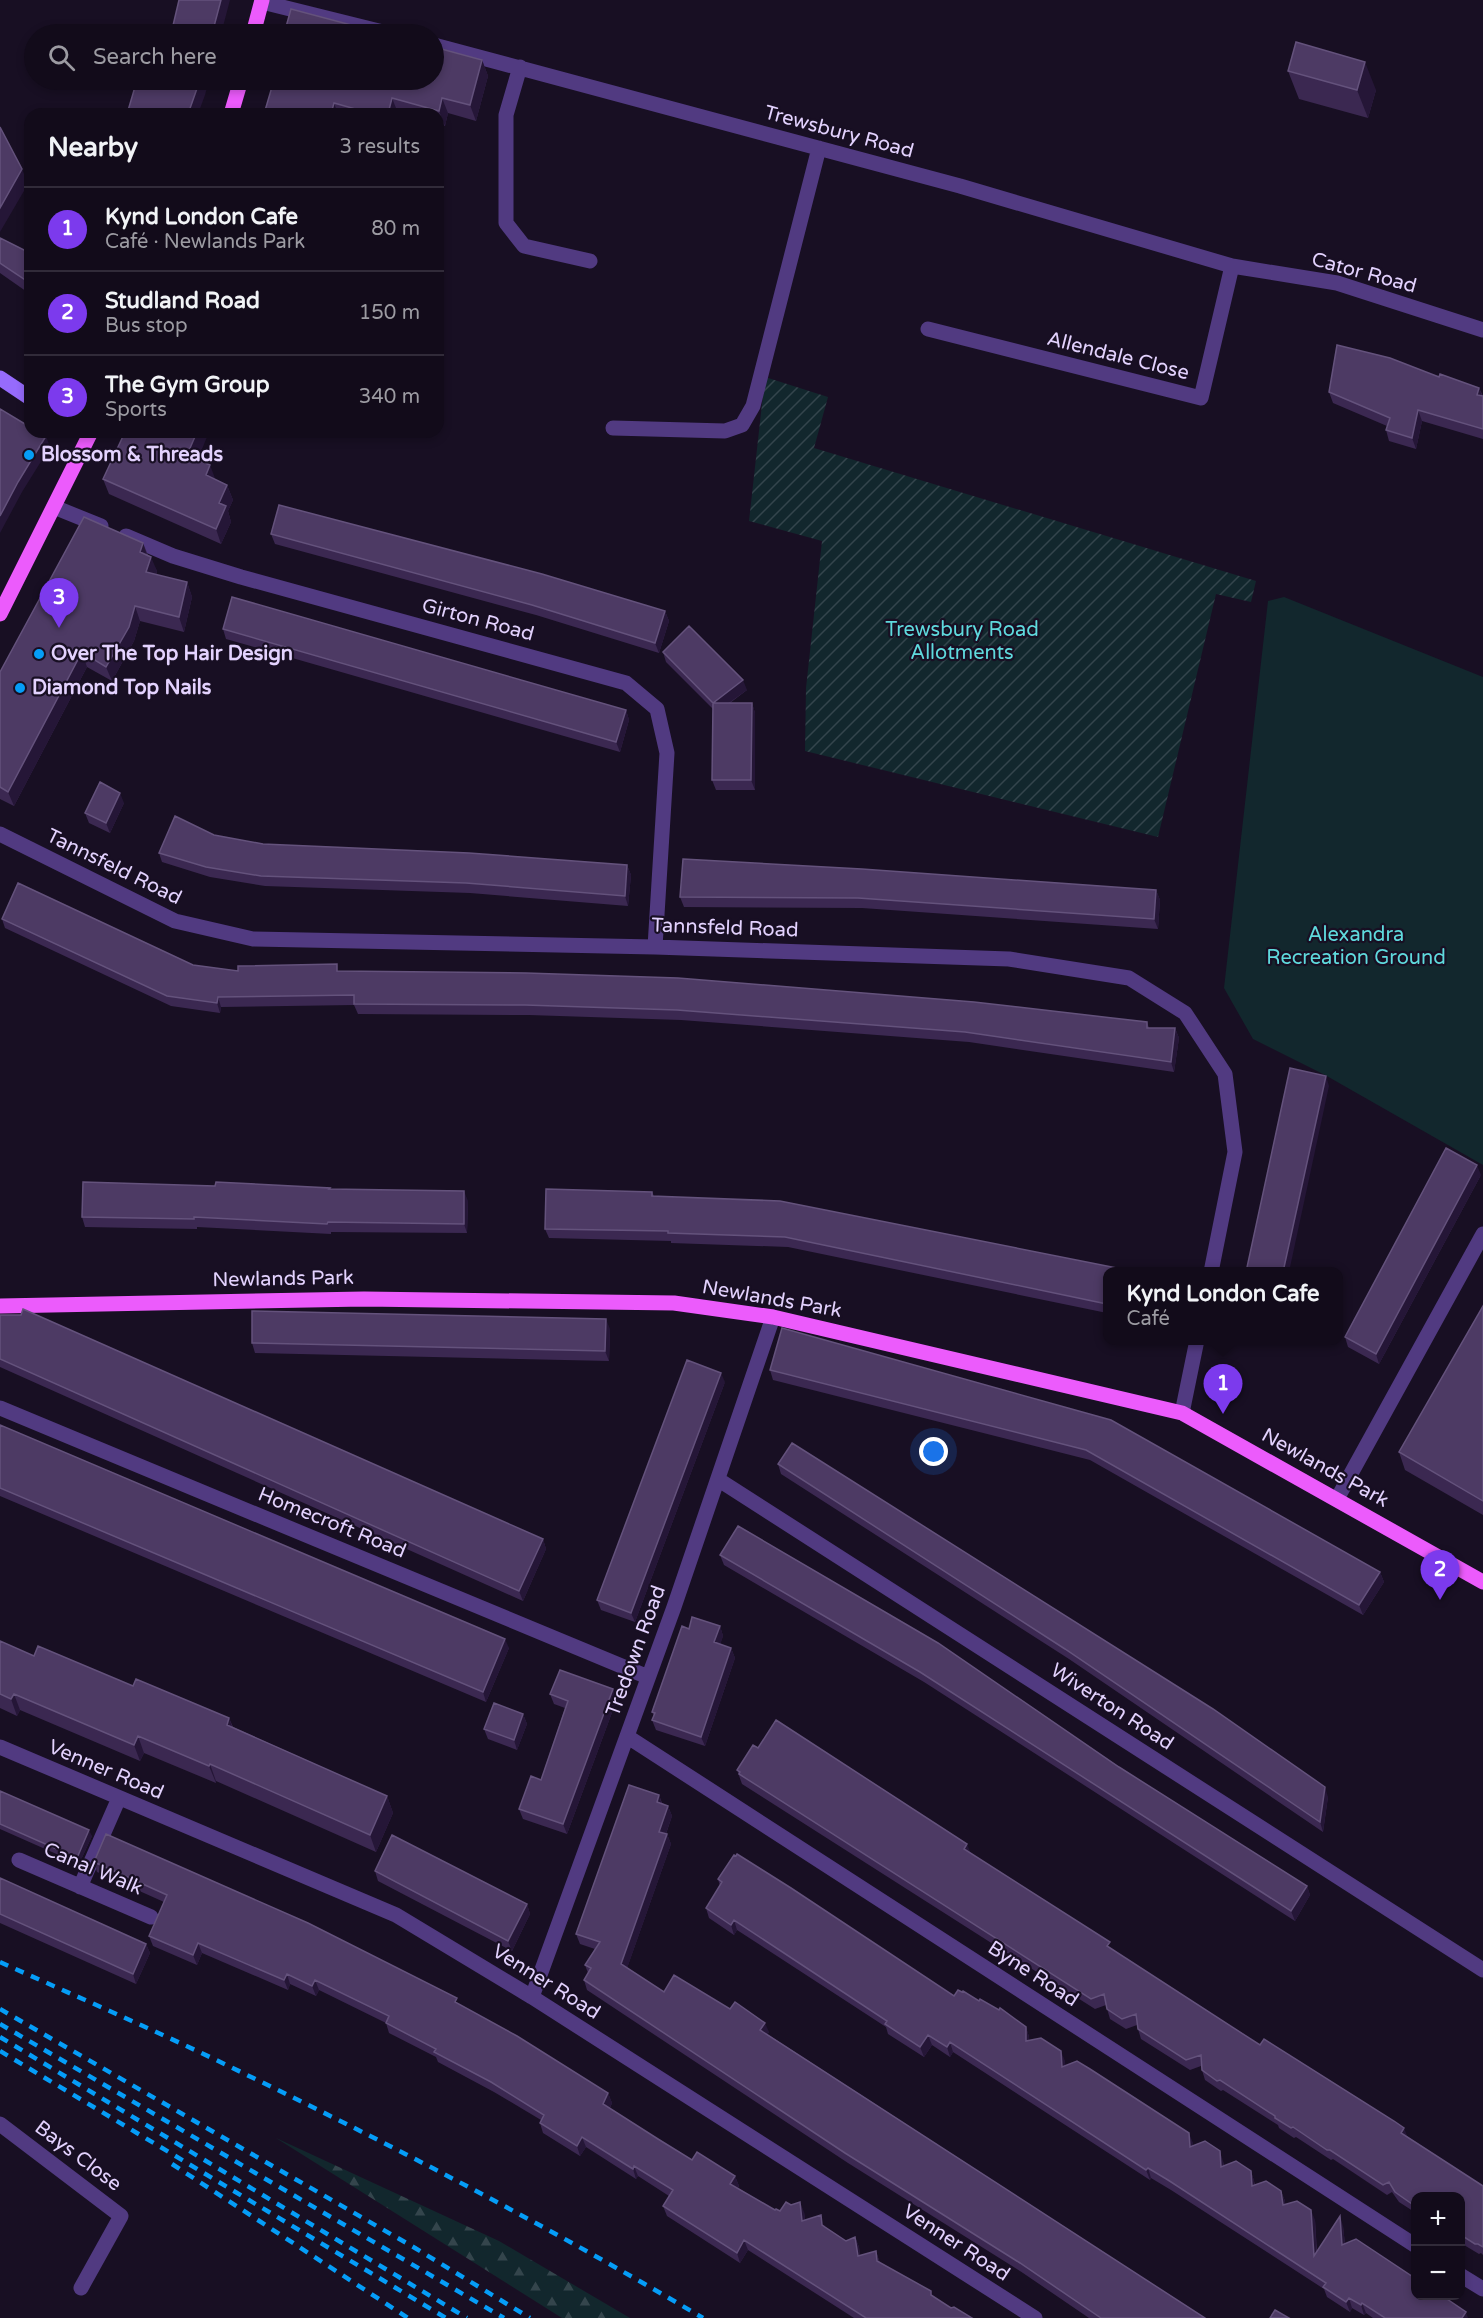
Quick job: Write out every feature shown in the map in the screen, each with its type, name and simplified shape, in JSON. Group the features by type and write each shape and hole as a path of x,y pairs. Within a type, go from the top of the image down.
{"main road":[{"path":"256,24 262,1"},
{"path":"233,108 238,90"},
{"path":"0,614 54,507 85,438"},
{"name":"Newlands Park","path":"0,1306 364,1299 674,1303 772,1317 1182,1413 1483,1582"}],"street":[{"path":"262,1 352,24"},
{"name":"Trewsbury Road","path":"444,48 960,186 1232,266"},
{"path":"520,68 506,115 506,223 524,246 590,261"},
{"path":"613,428 725,431 742,425 753,406 819,148"},
{"name":"Allendale Close","path":"928,329 1201,398 1232,266"},
{"name":"Cator Road","path":"1232,266 1337,283 1483,330"},
{"path":"0,378 24,394"},
{"name":"Girton Road","path":"54,507 173,556 241,577 626,683 657,709 667,753 655,947"},
{"name":"Tannsfeld Road","path":"0,834 175,921 253,939 655,947 1009,959 1129,978 1185,1013 1226,1074 1234,1152 1212,1267"},
{"path":"1337,1499 1483,1234"},
{"name":"Tredown Road","path":"532,1997 628,1737 719,1480 772,1317"},
{"path":"1182,1413 1196,1345"},
{"name":"Homecroft Road","path":"0,1408 648,1677"},
{"name":"Wiverton Road","path":"719,1480 1483,1970"},
{"name":"Byne Road","path":"628,1737 1411,2243"},
{"name":"Venner Road","path":"0,1747 396,1916 532,1997 1035,2318"},
{"path":"80,1887 119,1798"},
{"name":"Canal Walk","path":"19,1860 151,1917"},
{"name":"Bays Close","path":"0,2124 121,2216 81,2288"},
{"path":"1465,2278 1483,2289"}],"green space":[{"name":"Trewsbury Road Allotments","path":"765,377 828,397 814,448 1256,581 1251,602 1216,594 1158,837 805,751 806,688 822,541 749,521"},
{"name":"Alexandra Recreation Ground","path":"1284,597 1483,677 1483,1165 1325,1075 1253,1039 1224,988 1268,601"},
{"path":"276,2138 499,2241 630,2318 562,2318"}],"building":[{"path":"179,0 221,0 215,24 173,24"},
{"path":"291,9 347,24 287,24"},
{"path":"1296,42 1365,62 1357,90 1288,71"},
{"path":"444,50 482,60 470,105 442,98 440,108 428,108 392,98 390,108 352,108 334,103 333,108 266,108 271,90 444,90"},
{"path":"134,90 196,90 190,108 129,108"},
{"path":"0,127 22,169 0,208"},
{"path":"0,238 24,250 24,279 0,263"},
{"path":"1337,345 1390,358 1439,377 1440,374 1479,388 1477,395 1483,396 1483,429 1418,410 1412,438 1386,430 1390,418 1329,392"},
{"path":"0,409 24,423 24,438 45,438 0,516"},
{"path":"122,438 194,438 187,455 210,465 206,475 227,485 219,503 226,506 216,529 103,479"},
{"path":"279,505 542,574 665,611 655,643 532,605 271,534"},
{"path":"84,517 143,543 140,552 151,557 146,572 187,582 179,617 135,606 129,627 106,667 82,652 8,792 0,787 0,672"},
{"path":"232,597 626,710 616,742 223,629"},
{"path":"689,626 743,680 713,703 663,652"},
{"path":"713,703 752,703 751,780 712,780"},
{"path":"100,782 120,793 106,823 85,813"},
{"path":"175,816 214,835 263,844 469,853 627,865 625,896 466,883 261,876 206,867 159,853"},
{"path":"683,859 1156,890 1154,919 858,898 680,897"},
{"path":"18,883 193,965 238,971 238,966 337,964 337,971 526,973 678,978 974,1002 1147,1022 1147,1028 1175,1028 1171,1062 965,1032 677,1010 525,1005 354,1004 354,995 218,997 217,1003 167,996 2,919"},
{"path":"1290,1068 1326,1076 1284,1267 1247,1267"},
{"path":"1446,1148 1477,1165 1376,1354 1345,1337"},
{"path":"83,1182 215,1186 216,1182 329,1189 464,1191 464,1224 328,1222 327,1224 194,1217 194,1219 82,1217"},
{"path":"546,1189 652,1192 652,1196 780,1201 1112,1267 1103,1267 1103,1303 785,1237 668,1233 668,1231 545,1229"},
{"path":"1483,1306 1483,1501 1399,1452"},
{"path":"23,1309 543,1539 519,1591 0,1359 0,1315 21,1315"},
{"path":"252,1311 606,1319 605,1351 252,1343"},
{"path":"782,1328 1111,1420 1380,1572 1359,1605 1086,1450 770,1370"},
{"path":"687,1360 721,1373 631,1613 597,1600"},
{"path":"0,1425 505,1639 483,1692 0,1488"},
{"path":"792,1443 1213,1709 1325,1787 1320,1822 1065,1649 778,1464"},
{"path":"738,1526 938,1643 1119,1767 1307,1886 1291,1911 920,1672 720,1555"},
{"path":"692,1617 720,1626 714,1642 731,1648 701,1737 652,1720 655,1713 652,1712 682,1626 689,1629"},
{"path":"0,1641 34,1656 38,1646 133,1686 136,1679 229,1718 227,1725 387,1796 370,1835 210,1764 209,1766 138,1736 134,1745 14,1694 11,1699 0,1694"},
{"path":"560,1670 613,1689 563,1824 519,1809 531,1776 541,1780 568,1701 550,1694"},
{"path":"494,1703 523,1714 514,1740 484,1729"},
{"path":"776,1720 967,1844 964,1849 1110,1942 1107,1946 1260,2045 1264,2039 1394,2121 1404,2128 1401,2133 1483,2186 1483,2247 1465,2238 1465,2192 1411,2192 1411,2203 1395,2192 1389,2182 1383,2185 1293,2127 1275,2118 1202,2070 1201,2055 1186,2060 1138,2029 1136,2014 1122,2019 1107,2009 1104,1994 1091,1999 739,1774 737,1770 753,1745 758,1748"},
{"path":"629,1785 659,1795 657,1802 668,1806 659,1832 667,1834 621,1964 664,1992 674,1975 730,2009 735,2002 765,2023 760,2030 1205,2318 1101,2318 1020,2263 845,2153 584,1980 591,1968 585,1965 600,1942 576,1934"},
{"path":"0,1791 89,1830 77,1858 0,1824"},
{"path":"106,1834 308,1923 457,1998 455,2002 517,2036 608,2093 603,2104 692,2160 697,2152 735,2176 730,2184 775,2210 780,2211 786,2202 791,2205 800,2202 802,2221 821,2215 822,2225 846,2241 855,2237 858,2256 876,2251 877,2261 931,2291 931,2295 951,2308 954,2307 972,2318 866,2318 744,2240 737,2253 663,2206 673,2190 634,2166 633,2169 582,2137 577,2146 540,2123 544,2115 491,2082 434,2052 436,2049 386,2023 389,2016 315,1980 312,1986 287,1974 284,1980 198,1943 193,1955 149,1936 167,1895 94,1862"},
{"path":"392,1835 527,1904 508,1941 375,1871"},
{"path":"737,1854 791,1888 954,1996 958,1990 963,1991 979,2001 980,1999 999,2010 1000,2008 1026,2027 1026,2041 1041,2038 1061,2051 1062,2067 1077,2061 1189,2133 1190,2147 1205,2141 1220,2151 1221,2167 1236,2161 1251,2171 1252,2186 1266,2181 1281,2191 1283,2205 1297,2201 1311,2210 1314,2256 1340,2216 1342,2245 1356,2239 1411,2276 1411,2300 1448,2300 1466,2312 1462,2318 1385,2318 1362,2303 1361,2305 1349,2298 1346,2302 1323,2287 1326,2283 1168,2180 1148,2168 1146,2170 950,2042 947,2047 928,2035 920,2047 885,2024 887,2021 734,1920 731,1925 706,1908 722,1882 718,1879 734,1855"},
{"path":"0,1878 146,1944 133,1974 0,1914"},
{"path":"1275,2310 1289,2318 1270,2318"}],"railway":[{"path":"0,1962 186,2046 363,2132 534,2222 703,2318"},
{"path":"0,2009 415,2248 530,2318"},
{"path":"0,2024 504,2318"},
{"path":"0,2037 467,2318"},
{"path":"0,2051 446,2318"},
{"path":"172,2164 408,2318"}],"place":[{"name":"Blossom & Threads","path":"29,455"},
{"name":"The Gym Group","path":"59,628"},
{"name":"Over The Top Hair Design","path":"39,654"},
{"name":"Diamond Top Nails","path":"20,688"},
{"name":"Kynd London Cafe","path":"1223,1414"},
{"name":"Studland Road","path":"1440,1600"}]}
